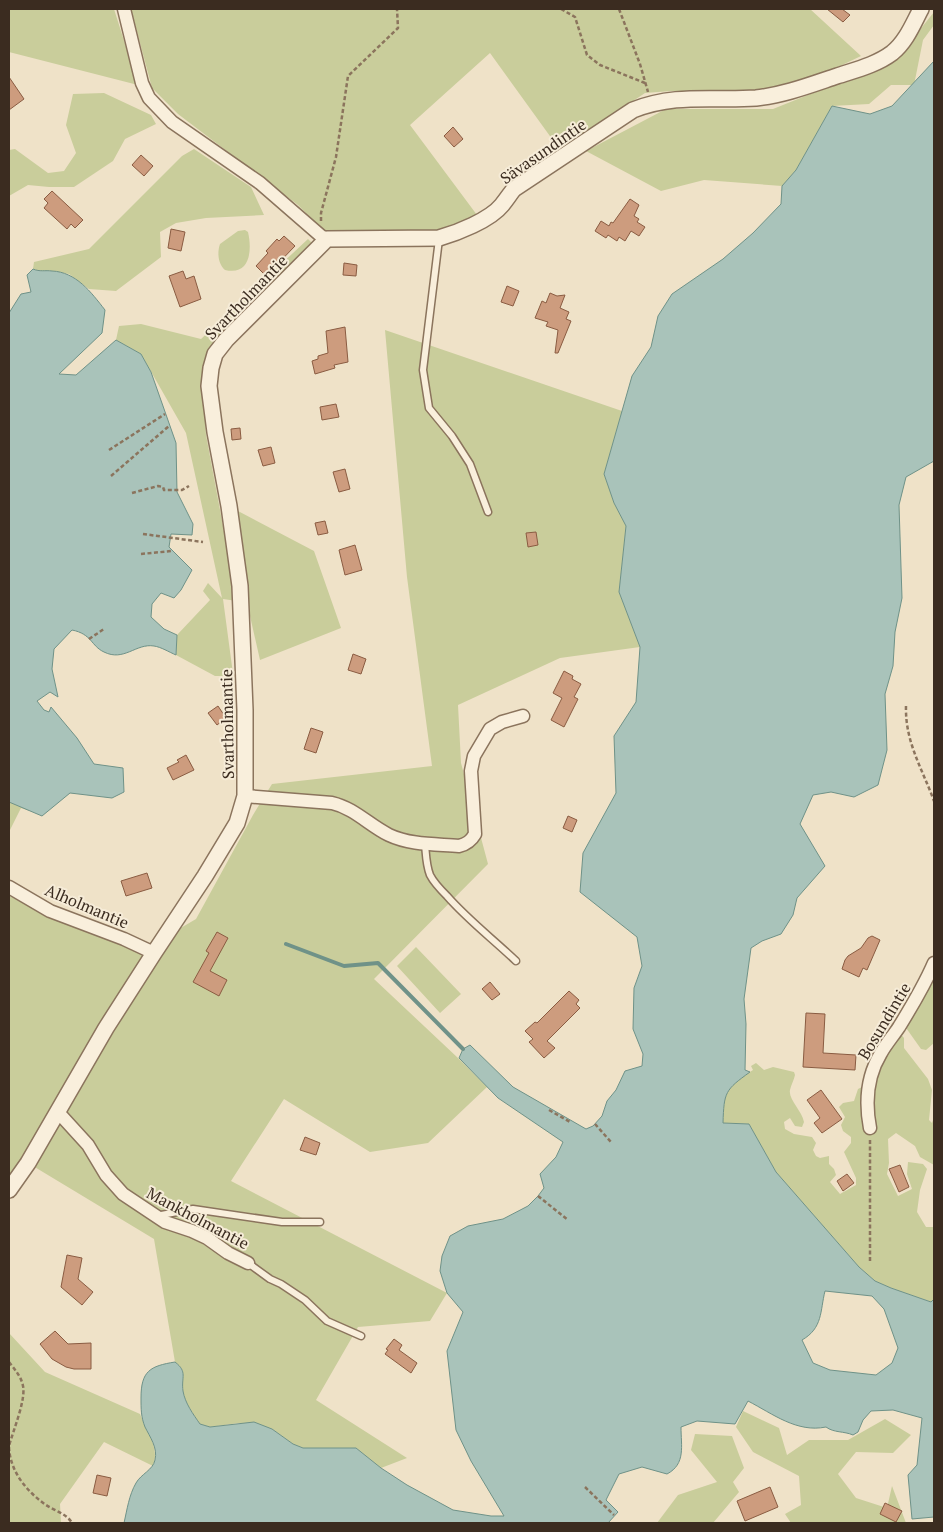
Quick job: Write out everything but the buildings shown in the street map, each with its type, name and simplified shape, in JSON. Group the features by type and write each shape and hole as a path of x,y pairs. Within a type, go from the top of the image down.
{"street":[{"path":"124,9 142,83 149,98 172,122 260,183 324,237"},
{"name":"Sävasundintie","path":"324,237 439,238 449,235 493,213 502,205 514,189 632,110 651,103 683,98 758,98 812,86 882,60 894,52 905,39 921,9"},
{"name":"Svartholmantie","path":"9,1190 28,1163 106,1028 205,876 237,823 245,796 245,710 240,586 229,506 215,432 209,386 211,368 216,354 226,340 324,237"},
{"path":"245,796 332,803 345,806 388,834 401,840 459,846 466,844 472,840 475,834 471,771 474,756 490,729 502,722 522,716"},
{"name":"Alholmantie","path":"9,887 50,911 124,939 154,953"},
{"name":"Bosundintie","path":"870,1128 868,1112 869,1080 880,1053 918,996 934,963"},
{"name":"Mankholmantie","path":"57,1111 88,1145 114,1184 134,1202 165,1222 207,1238 228,1253 248,1263"}],"lane":[{"path":"439,238 423,370 429,408 452,436 470,464 488,512"},
{"path":"425,842 430,875 439,887 463,914 516,961"},
{"path":"155,1216 193,1209 282,1222 320,1222"},
{"path":"248,1263 305,1300 326,1321 362,1336"}],"path":[{"path":"324,237 321,213 336,157 348,76 398,28 397,9"},
{"path":"561,9 575,17 587,56 600,65 645,83"},
{"path":"619,9 640,64 651,103"},
{"path":"110,450 166,414"},
{"path":"111,476 170,426"},
{"path":"132,493 158,486 163,487 164,490 182,490 189,486"},
{"path":"143,534 203,542"},
{"path":"141,554 172,551"},
{"path":"89,638 104,629"},
{"path":"906,706 909,740 934,801"},
{"path":"550,1110 571,1121"},
{"path":"595,1124 611,1142"},
{"path":"870,1128 870,1260"},
{"path":"538,1196 568,1220"},
{"path":"9,1362 18,1374 23,1387 23,1398 9,1446 10,1459 15,1473 30,1492 46,1505 69,1518 72,1523"},
{"path":"585,1487 614,1515"}],"green space":[{"path":"9,9 114,9 138,85 9,52"},
{"path":"131,9 810,9 861,56 815,78 763,92 671,91 645,93 560,150 490,53 410,125 477,215 460,227 439,232 318,234 313,220 298,205 178,114 152,88"},
{"path":"934,12 934,25 923,40 914,85 891,85 869,104 832,106 796,170 782,186 704,180 661,191 586,151 666,109 773,109 870,70 899,56"},
{"path":"104,93 151,115 156,124 125,139 113,161 74,187 28,185 9,196 9,150 15,149 48,173 64,171 76,153 66,125 73,94"},
{"path":"194,149 251,187 264,215 206,218 176,223 160,232 161,257 116,291 89,289 69,274 33,269 34,262 89,249 182,156"},
{"path":"245,230 248,232 250,246 248,260 240,269 234,271 225,270 219,258 220,244 238,231"},
{"path":"308,239 316,247 223,338 202,367 206,435 237,601 223,599 233,674 232,676 215,676 176,655 177,635 210,600 203,591 208,583 222,598 186,433 141,354 116,340 119,326 141,324 201,339"},
{"path":"385,330 622,411 604,474 614,503 626,526 619,592 640,647 560,658 458,705 461,763 488,864 374,979 487,1087 428,1143 370,1152 284,1099 231,1181 447,1293 430,1321 358,1327 316,1400 407,1458 381,1468 356,1448 303,1448 293,1444 272,1429 239,1423 210,1427 200,1424 186,1400 183,1391 183,1372 175,1362 154,1239 28,1163 9,1190 9,896 73,927 140,952 196,919 272,784 432,766 407,577"},
{"path":"238,511 314,551 341,628 260,660 250,616"},
{"path":"9,786 30,811 21,808 9,832"},
{"path":"416,947 461,994 440,1013 397,966"},
{"path":"934,969 934,1043 926,1050 921,1049 904,1025"},
{"path":"899,1032 904,1038 904,1048 928,1079 932,1090 929,1120 932,1123 934,1117 934,1165 920,1157 915,1146 896,1133 888,1139 889,1163 887,1174 898,1196 912,1189 907,1174 908,1162 923,1164 927,1169 920,1190 917,1212 926,1227 934,1227 934,1299 931,1302 875,1281 859,1267 776,1172 749,1124 723,1123 724,1104 728,1091 731,1086 753,1070 751,1066 756,1063 764,1070 773,1067 794,1072 795,1075 790,1088 790,1094 804,1122 802,1127 795,1126 790,1118 784,1122 785,1129 794,1134 812,1137 816,1143 813,1150 816,1156 820,1158 829,1156 829,1164 834,1169 836,1175 830,1182 840,1194 856,1185 856,1178 844,1152 851,1143 851,1137 843,1131 841,1125 845,1117 839,1107 843,1103 854,1101 858,1089 866,1085"},
{"path":"9,1333 45,1372 140,1414 154,1446 155,1459 153,1466 104,1442 60,1504 61,1523 9,1523"},
{"path":"743,1411 779,1428 787,1455 809,1440 848,1440 885,1419 911,1435 893,1453 856,1452 838,1474 856,1498 887,1508 892,1486 906,1523 791,1523 785,1514 801,1505 799,1476 753,1452 736,1427"},
{"path":"695,1434 732,1436 744,1468 733,1482 739,1492 713,1523 657,1523 678,1495 717,1482 691,1450"}],"water":[{"path":"934,61 934,461 906,477 899,505 902,598 895,632 893,666 885,694 887,750 878,785 854,797 831,792 813,795 800,824 825,866 797,898 793,915 781,934 762,941 751,948 744,999 746,1024 745,1070 750,1072 735,1083 725,1098 723,1123 749,1124 776,1172 859,1267 875,1281 931,1302 934,1299 934,1517 912,1519 908,1475 917,1465 922,1418 893,1410 871,1411 863,1420 858,1432 853,1435 826,1427 815,1428 795,1425 776,1417 748,1401 735,1424 697,1421 681,1427 682,1448 680,1460 673,1470 667,1474 642,1467 619,1474 606,1500 618,1512 608,1523 124,1523 128,1503 134,1488 138,1480 152,1467 156,1456 142,1416 141,1389 143,1382 145,1376 153,1368 175,1362 183,1372 183,1391 186,1400 200,1424 210,1427 254,1422 272,1429 293,1444 303,1448 356,1448 381,1468 407,1485 453,1510 491,1516 504,1516 471,1461 456,1430 447,1351 463,1312 447,1293 440,1271 442,1256 450,1236 468,1226 503,1219 528,1206 544,1188 540,1174 556,1157 563,1142 498,1098 459,1058 463,1049 470,1045 513,1087 586,1129 593,1126 602,1116 607,1101 616,1090 625,1071 642,1066 643,1054 633,1029 634,988 642,966 637,937 580,892 583,853 616,793 614,736 636,702 640,647 619,592 626,526 614,503 604,474 632,376 651,347 658,316 672,294 723,259 753,233 781,204 782,186 796,170 832,106 870,114 892,106","holes":["825,1291 872,1296 884,1309 898,1348 892,1363 876,1375 830,1370 813,1363 802,1340 814,1330 817,1324"]},
{"path":"33,269 61,272 76,279 105,310 102,333 59,374 76,375 116,340 141,354 151,372 176,443 177,492 193,524 192,535 171,534 169,547 192,570 181,590 174,598 161,593 152,604 151,617 164,629 177,635 176,655 154,646 141,647 124,654 111,654 104,652 84,634 72,630 54,649 52,669 58,697 50,692 37,701 44,710 49,712 51,707 77,738 94,764 123,768 124,792 112,798 70,793 42,816 9,802 9,313 21,294 31,292 27,275"}],"waterway":[{"path":"286,944 344,966 378,963 463,1049"}]}
